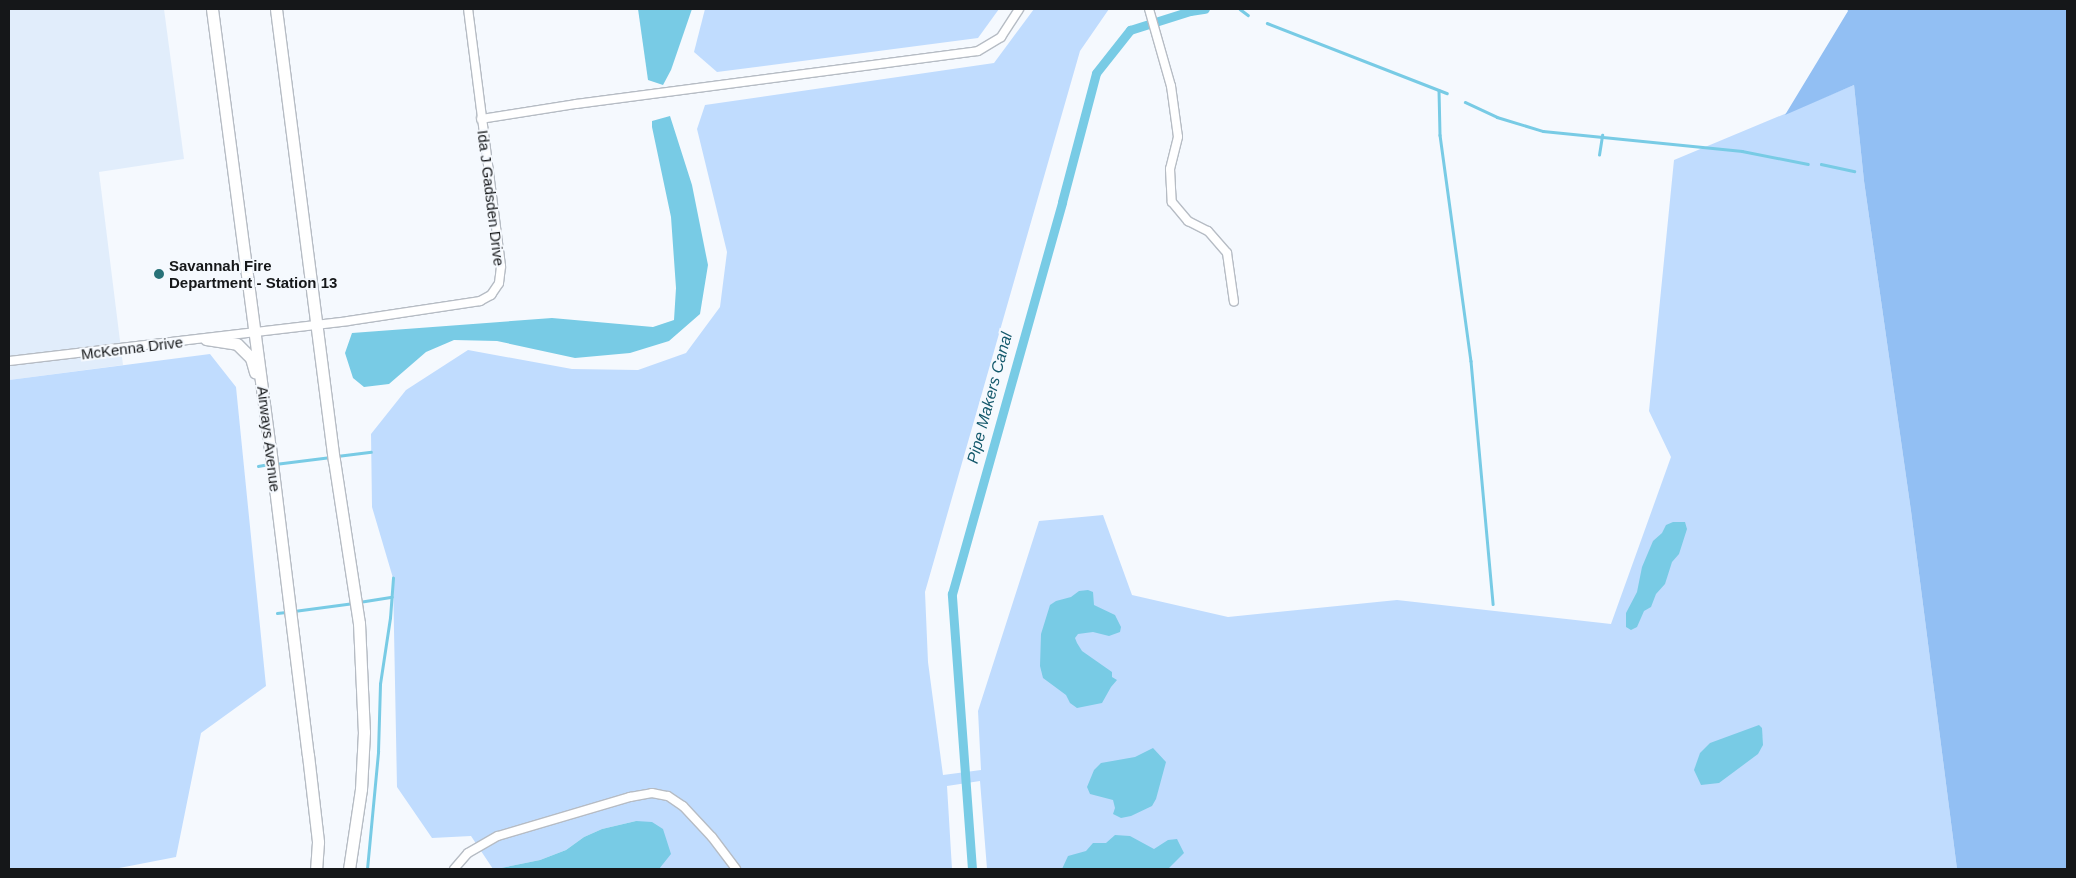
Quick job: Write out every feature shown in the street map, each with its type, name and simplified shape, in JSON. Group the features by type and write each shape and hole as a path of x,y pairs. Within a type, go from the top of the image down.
{"main road":[{"name":"Airways Avenue","path":"212,9 291,611 318,842 316,869"},
{"path":"276,9 334,456 356,603 364,732 361,789 349,869"},
{"path":"206,338 237,344 251,358 266,419"}],"street":[{"name":"Ida J Gadsden Drive","path":"255,332 480,301 491,295 499,282 501,271 480,120 468,9"},
{"path":"480,120 576,104 978,51 1001,37 1019,9"},
{"path":"1149,9 1171,86 1178,137 1170,169 1172,202 1188,221 1208,231 1227,253 1234,302"},
{"name":"McKenna Drive","path":"9,361 255,332"},
{"path":"454,869 468,852 498,836 630,797 652,793 668,796 683,806 712,837 736,869"}],"shaded area":[{"path":"9,9 164,9 184,159 99,172 123,365 9,380"},
{"path":"638,9 692,9 671,70 663,85 648,80"},
{"path":"705,9 999,9 978,38 717,72 694,52"},
{"path":"1034,9 1109,9 1080,51 925,592 928,662 943,775 981,770 978,711 1039,521 1103,515 1132,595 1228,617 1397,600 1611,624 1671,457 1649,411 1674,160 1854,85 1864,181 1911,511 1957,869 987,869 980,781 947,786 952,869 659,869 660,866 636,821 602,829 584,837 566,850 540,860 496,869 493,869 471,836 432,838 397,787 393,578 372,507 371,434 406,390 468,350 572,369 638,370 686,353 720,307 727,252 697,129 705,105 994,63"},
{"path":"1847,9 2067,9 2067,869 1957,869 1911,511 1864,181 1854,85 1785,115 1848,11"},
{"path":"670,116 692,185 708,265 700,314 669,341 630,353 575,358 497,341 454,340 426,352 389,384 364,387 353,378 345,353 352,333 552,318 653,327 674,320 676,288 671,217 652,127 652,121"},
{"path":"210,354 236,387 266,686 201,733 176,857 114,869 9,869 9,380"},
{"path":"1673,522 1685,522 1687,529 1679,554 1672,562 1665,584 1656,594 1651,607 1644,611 1637,627 1631,630 1626,627 1626,613 1637,592 1642,567 1653,541 1662,533 1666,525"},
{"path":"1088,590 1093,592 1094,605 1115,615 1121,627 1120,632 1109,636 1093,632 1078,634 1075,638 1082,651 1112,672 1112,677 1117,680 1102,703 1077,708 1070,703 1066,695 1043,678 1040,666 1041,634 1050,605 1056,601 1071,597 1079,591"},
{"path":"1759,725 1762,728 1763,745 1758,754 1719,783 1701,785 1694,770 1700,753 1710,743"},
{"path":"1153,748 1166,762 1156,799 1152,806 1131,816 1121,818 1113,814 1115,808 1113,800 1090,794 1087,787 1094,770 1101,763 1135,757"},
{"path":"636,821 652,822 663,829 671,854 659,869 496,869 540,860 566,850 584,837 602,829"},
{"path":"1115,835 1130,836 1154,849 1168,840 1177,839 1184,853 1168,869 1062,869 1068,856 1086,851 1093,843 1106,843"}],"waterway":[{"name":"Pipe Makers Canal","path":"972,869 952,594 1062,202 1096,73 1130,30 1190,11 1205,9"},
{"path":"1240,9 1248,15"},
{"path":"1267,23 1447,93"},
{"path":"1439,90 1440,135 1471,361 1493,604"},
{"path":"1465,102 1497,117 1543,131 1742,151 1808,164"},
{"path":"1599,155 1602,135"},
{"path":"1821,164 1854,171"},
{"path":"337,456 371,452"},
{"path":"275,464 331,457"},
{"path":"258,466 269,464"},
{"path":"367,869 378,752 380,684 390,618 393,578"},
{"path":"359,602 392,597"},
{"path":"294,611 353,603"},
{"path":"277,613 286,612"}],"place":[{"name":"Savannah Fire Department - Station 13","path":"159,274"}]}
